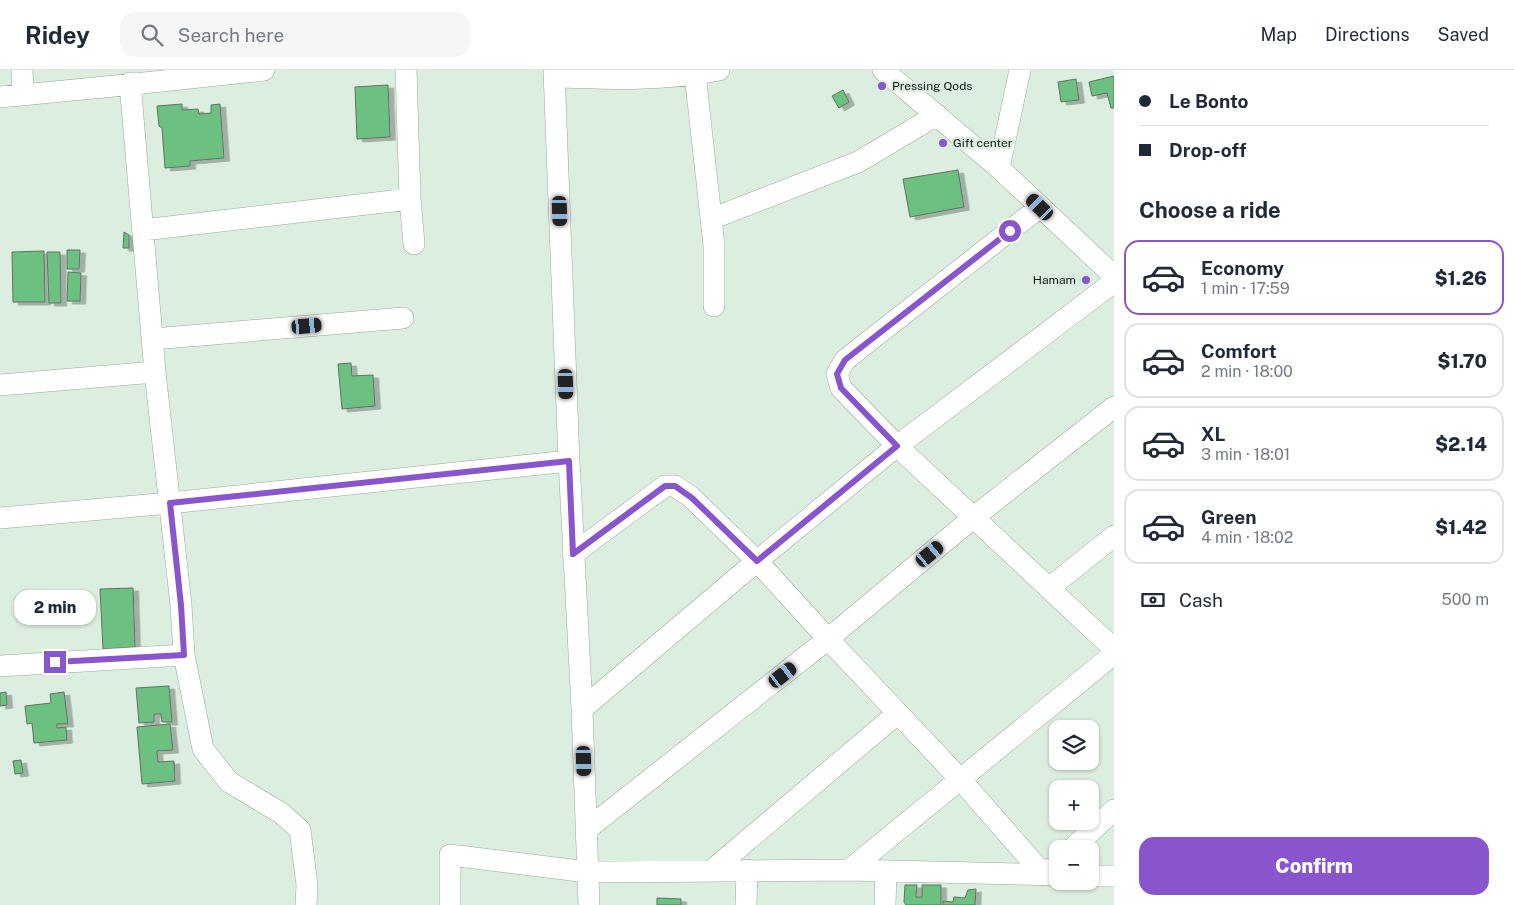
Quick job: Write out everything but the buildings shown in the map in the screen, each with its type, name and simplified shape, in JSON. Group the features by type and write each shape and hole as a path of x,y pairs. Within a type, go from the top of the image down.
{"street":[{"path":"22,70 23,94"},
{"path":"0,97 130,83 152,76 264,70"},
{"path":"406,70 410,199 414,244"},
{"path":"589,905 582,709 569,461 555,73 625,80 719,70"},
{"path":"883,70 999,168 1114,276"},
{"path":"999,168 1020,70"},
{"path":"695,74 714,245 714,306"},
{"path":"130,83 155,372 181,605 184,655 203,749 229,782 281,813 300,830 307,885 306,905"},
{"path":"711,219 858,162 937,115"},
{"path":"143,230 410,199"},
{"path":"1040,207 845,360 837,374 841,388 897,446 1114,649"},
{"path":"582,709 897,446 1114,282"},
{"path":"153,339 403,318"},
{"path":"0,385 155,372"},
{"path":"586,830 828,639 974,517 1114,407"},
{"path":"0,518 170,503 569,461"},
{"path":"573,554 665,486 675,486 692,498 757,561 960,778 1049,866"},
{"path":"1049,588 1114,536"},
{"path":"849,870 1114,654"},
{"path":"0,666 184,655"},
{"path":"711,871 898,713"},
{"path":"1082,840 1114,810"},
{"path":"450,905 450,855 588,872 1049,870"},
{"path":"746,905 747,870"},
{"path":"884,905 886,871"},
{"path":"1099,876 1114,876"}],"place":[{"name":"Pressing Qods","path":"882,86"},
{"name":"Gift center","path":"943,143"},
{"name":"Hamam","path":"1086,280"}],"route":[{"path":"55,662 184,655 184,632 170,503 569,461 573,554 665,486 675,486 692,498 757,561 897,446 841,388 837,374 845,360 1010,231"}]}
